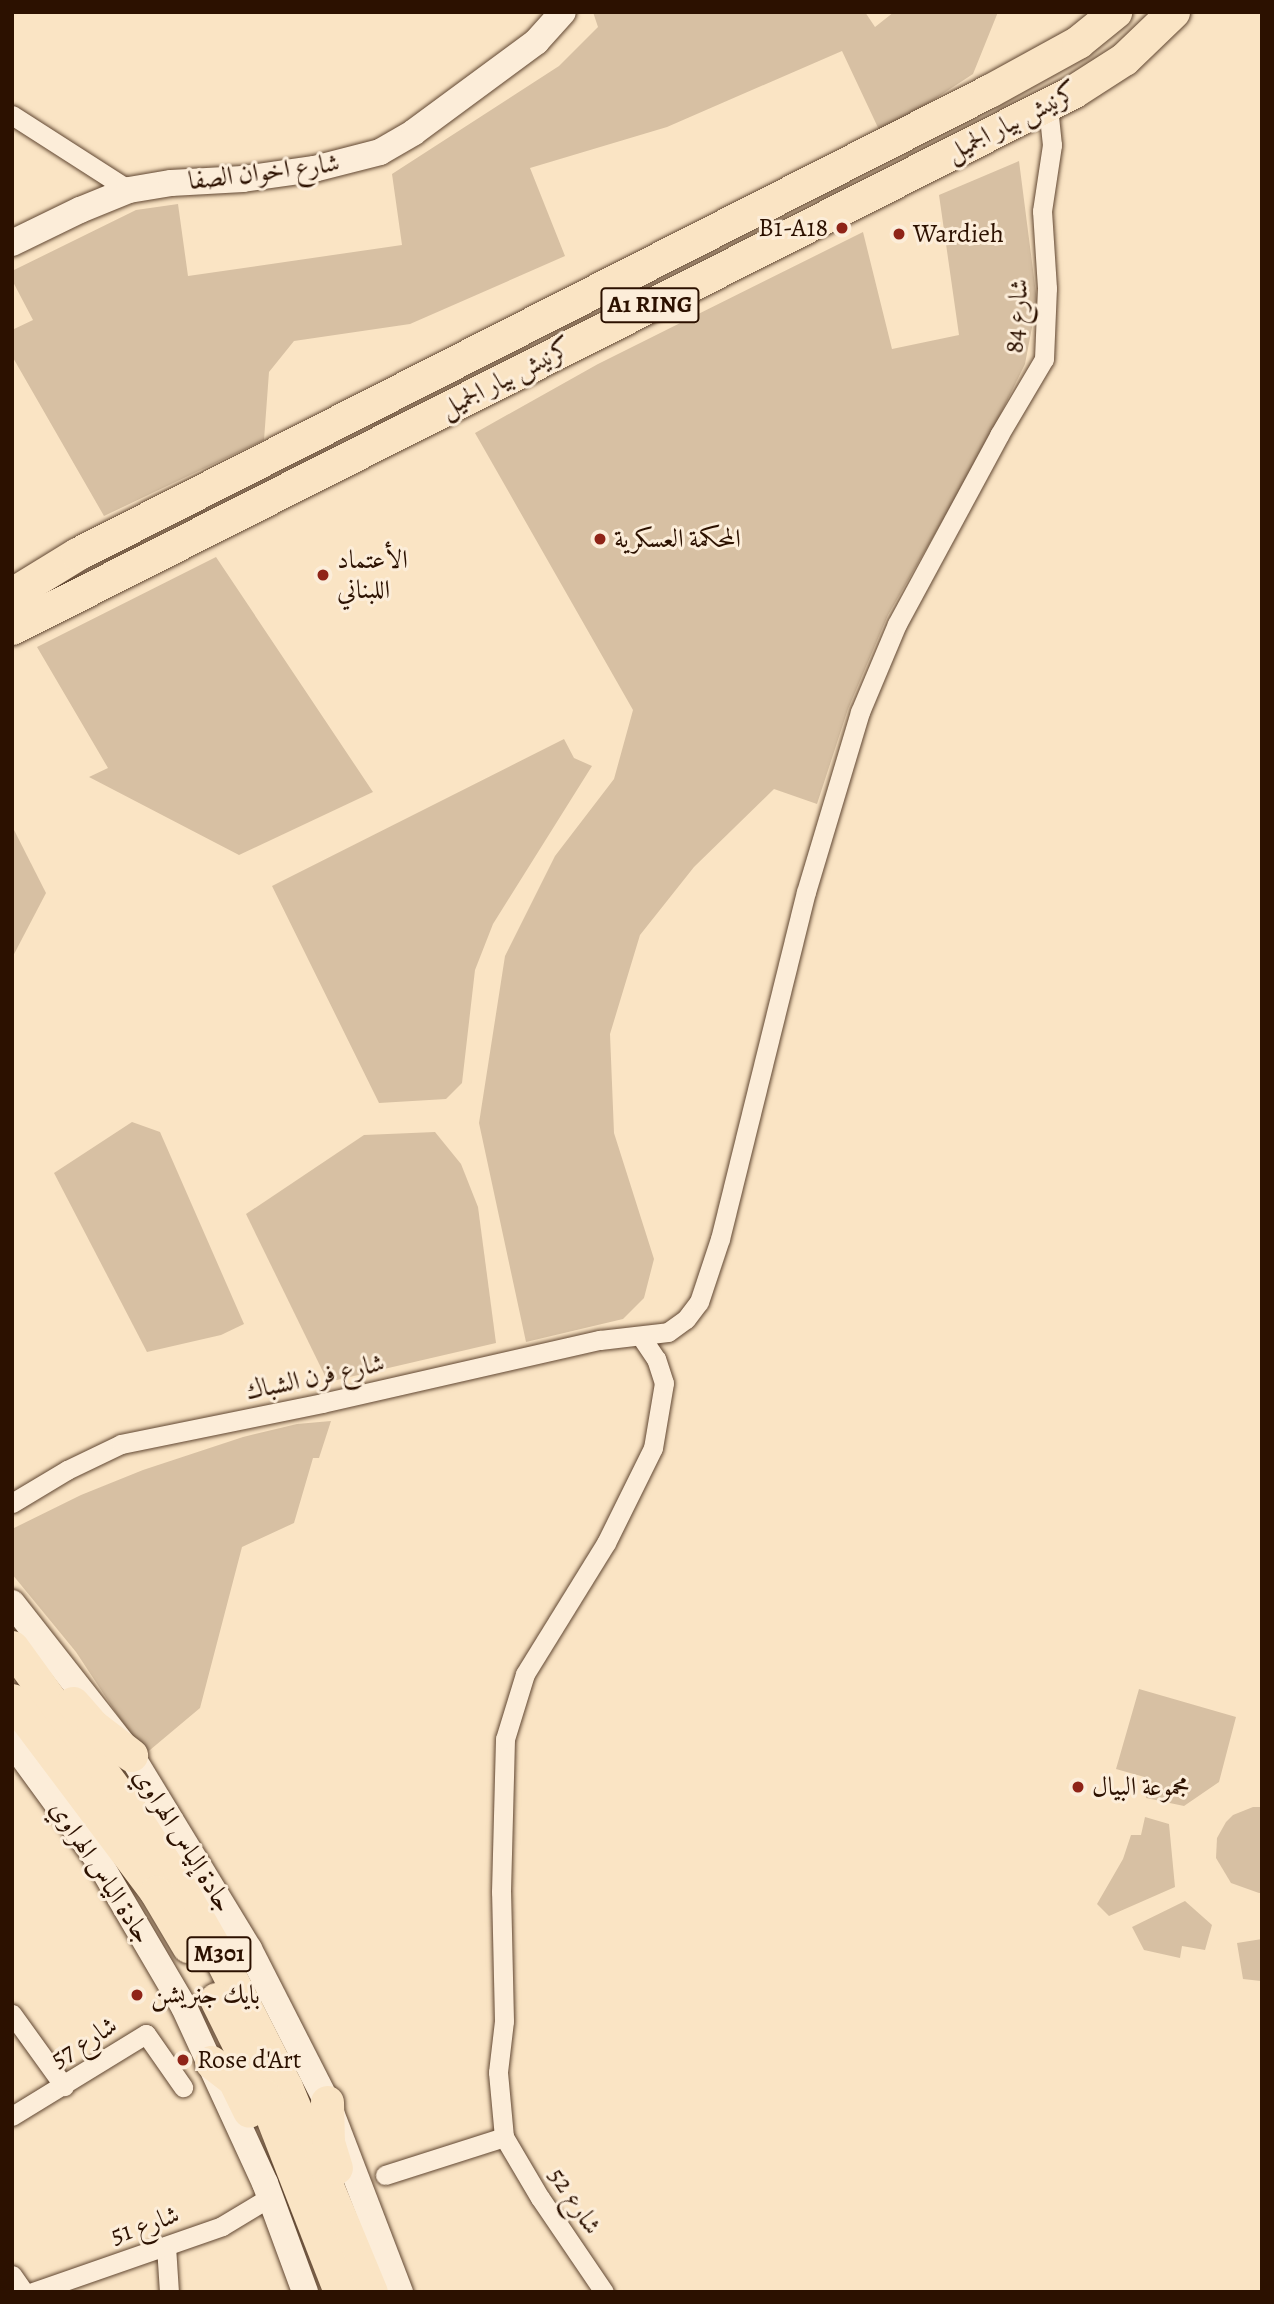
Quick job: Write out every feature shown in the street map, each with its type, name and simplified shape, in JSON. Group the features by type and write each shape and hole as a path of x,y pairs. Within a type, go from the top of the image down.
{"highway":[{"name":"كرنيش بيار الجميل","path":"12,594 77,554 1001,84 1078,42 1115,12"},
{"name":"كرنيش بيار الجميل","path":"12,628 1043,107 1124,59 1173,12"},
{"path":"12,575 77,554"},
{"path":"12,644 113,576"},
{"path":"12,1647 41,1668 93,1726 131,1755"},
{"name":"جادة إلياس الهراوي","path":"12,1647 130,1810 177,1882 222,1961 286,2087 370,2291"},
{"name":"جادة إلياس الهراوي","path":"12,1700 156,1892 201,1967 263,2094 327,2260 370,2291"},
{"path":"12,1716 56,1787 61,1806"},
{"path":"211,2062 234,2080 300,2227 327,2260"},
{"path":"327,2102 328,2142 361,2236 370,2291"}],"street":[{"name":"شارع اخوان الصفا","path":"12,243 129,190 171,183 243,179 314,169 380,152 414,132 536,42 563,12"},
{"name":"شارع 84","path":"642,1338 668,1332 686,1319 699,1302 707,1281 806,892 860,712 897,624 999,435 1044,359 1048,288 1042,211 1052,145 1049,116 1043,107"},
{"path":"12,115 129,190"},
{"path":"385,2175 504,2137 498,2072 504,2021 501,1892 505,1739 525,1674 606,1543 653,1448 664,1383 656,1359 642,1338"},
{"name":"شارع فرن الشباك","path":"12,1503 67,1470 121,1444 322,1403 600,1340 642,1338"},
{"name":"جادة إلياس الهراوي","path":"12,1602 131,1755 249,1949 327,2102"},
{"name":"جادة الياس الهراوي","path":"12,1742 96,1857 184,2007 211,2062"},
{"path":"12,2014 64,2086"},
{"name":"شارع 57","path":"12,2116 146,2034 183,2087"},
{"path":"211,2062 267,2206 305,2292"},
{"name":"شارع 52","path":"504,2137 540,2198 604,2292"},
{"name":"شارع 51","path":"33,2292 222,2226 267,2206"},
{"path":"166,2246 169,2292"},
{"path":"12,2275 24,2292"}],"shaded area":[{"path":"593,12 865,12 875,27 894,12 998,12 973,74 881,134 842,51 667,127 530,168 565,256 410,324 294,341 269,372 264,440 104,516 12,356 12,330 33,320 12,280 12,271 136,210 178,204 188,276 402,245 392,174 559,66 598,27"},
{"path":"1019,161 1037,301 1025,364 981,454 888,615 848,709 817,804 774,789 694,867 640,935 610,1034 614,1133 654,1259 644,1298 623,1319 526,1342 479,1123 505,956 555,856 614,779 633,710 475,433 598,364 863,232 892,349 959,335 939,195"},
{"path":"216,557 373,792 239,855 89,777 108,768 37,647"},
{"path":"564,739 574,758 592,766 493,924 475,970 462,1083 446,1099 379,1103 272,886"},
{"path":"12,826 46,893 12,958"},
{"path":"132,1122 160,1132 244,1324 221,1335 147,1352 54,1173"},
{"path":"435,1132 461,1164 478,1207 496,1343 328,1382 246,1214 364,1135"},
{"path":"331,1421 319,1458 313,1458 294,1523 242,1547 200,1708 144,1755 76,1652 12,1574 12,1529 81,1495 143,1470 243,1437 297,1424"},
{"path":"1139,1689 1236,1717 1219,1782 1184,1806 1146,1798 1148,1778 1116,1769"},
{"path":"1253,1807 1262,1807 1262,1893 1231,1883 1216,1858 1217,1838 1226,1822 1233,1815"},
{"path":"1145,1817 1169,1824 1175,1887 1109,1916 1097,1904 1123,1859 1131,1835 1141,1835"},
{"path":"1185,1901 1212,1925 1205,1950 1182,1946 1180,1958 1144,1950 1132,1927"},
{"path":"1262,1939 1262,1986 1261,1981 1243,1979 1237,1943"}],"place":[{"name":"B1-A18","path":"842,228"},
{"name":"Wardieh","path":"899,234"},
{"name":"المحكمة العسكرية","path":"600,539"},
{"name":"الأعتماد اللبناني","path":"323,575"},
{"name":"مجموعة البيال","path":"1078,1787"},
{"name":"بايك جنريشن","path":"137,1995"},
{"name":"Rose d'Art","path":"183,2060"}]}
